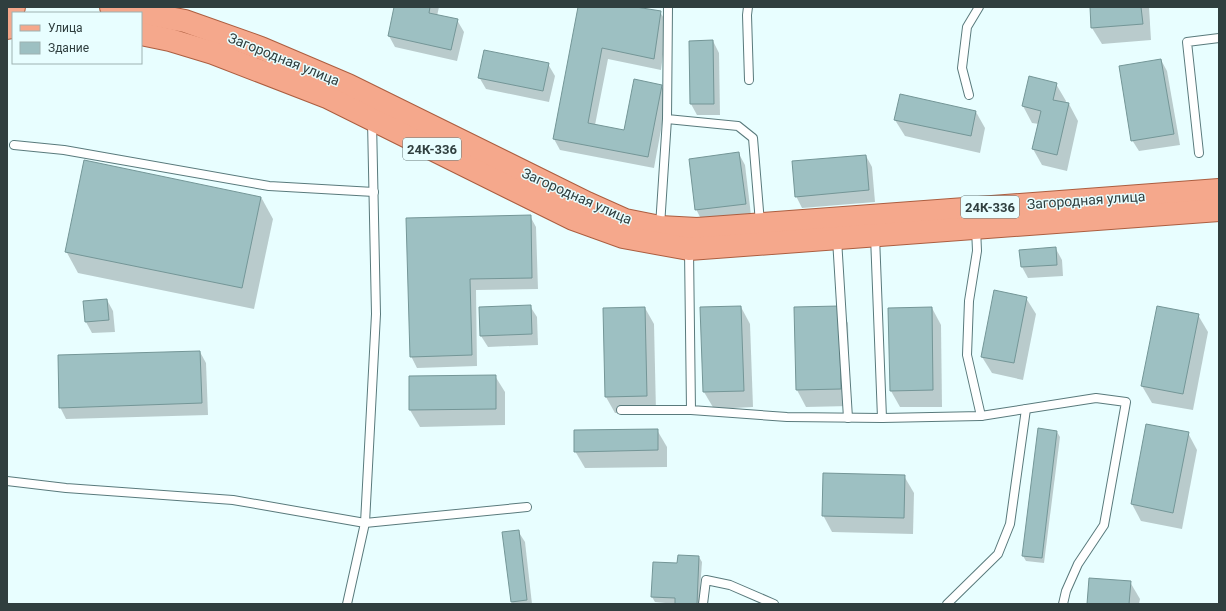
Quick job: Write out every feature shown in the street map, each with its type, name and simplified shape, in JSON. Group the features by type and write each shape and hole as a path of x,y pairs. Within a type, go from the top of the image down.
{"main road":[{"path":"7,8 14,7"},
{"name":"Загородная улица","path":"118,7 142,12"},
{"name":"Загородная улица","path":"142,12 185,21 240,40 348,85 376,110 574,219 623,237 689,249 1219,210"},
{"name":"Загородная улица","path":"142,34 170,40 213,53 262,70 326,97 376,110 625,220 660,228 697,229 1219,190"}],"lane":[{"path":"660,228 667,119 668,7"},
{"path":"748,7 746,15 749,80"},
{"path":"969,94 962,68 967,27 979,7"},
{"path":"1200,153 1188,42 1219,38"},
{"path":"347,604 365,524 376,314 374,192 376,110"},
{"path":"667,119 738,126 753,138 760,224"},
{"path":"14,145 64,150 270,186 374,192"},
{"path":"976,228 977,251 969,302 967,355 981,416"},
{"path":"875,235 882,418"},
{"path":"837,238 848,418"},
{"path":"689,249 691,410"},
{"path":"621,410 691,410 786,417 882,418 981,416 1096,398 1126,402 1104,525 1078,564 1066,591 1063,604"},
{"path":"947,604 998,554 1010,524 1026,409"},
{"path":"7,482 66,488 233,500 365,524 527,507"},
{"path":"703,604 706,580 730,585 774,604"}],"building":[{"path":"394,7 430,7 429,13 458,19 451,50 388,36"},
{"path":"578,7 636,7 661,11 654,59 602,48 588,123 624,130 634,79 662,85 648,157 553,139"},
{"path":"1090,7 1141,7 1143,24 1091,28"},
{"path":"713,40 714,104 690,104 689,41"},
{"path":"484,50 549,63 543,91 478,78"},
{"path":"1161,59 1174,134 1131,141 1119,66"},
{"path":"1029,76 1057,83 1053,100 1069,103 1057,155 1032,149 1041,111 1022,106"},
{"path":"900,94 976,111 971,136 894,120"},
{"path":"739,152 746,204 695,210 689,159"},
{"path":"866,155 869,190 795,197 792,161"},
{"path":"84,160 261,197 242,288 65,252"},
{"path":"531,215 532,278 470,279 472,355 410,357 406,218"},
{"path":"1056,247 1057,265 1021,267 1019,250"},
{"path":"994,290 1027,297 1014,363 981,357"},
{"path":"107,299 109,320 85,322 83,301"},
{"path":"531,305 532,334 480,336 479,307"},
{"path":"741,306 744,391 703,392 700,307"},
{"path":"839,306 841,389 796,390 794,307"},
{"path":"1157,306 1199,314 1183,394 1141,386"},
{"path":"645,307 647,396 605,397 603,308"},
{"path":"932,307 933,390 890,391 888,308"},
{"path":"200,351 202,403 59,408 58,355"},
{"path":"496,375 496,409 409,410 409,376"},
{"path":"1146,424 1189,432 1173,513 1131,504"},
{"path":"1038,428 1057,431 1042,558 1022,556"},
{"path":"658,429 658,450 574,452 574,430"},
{"path":"823,473 905,475 904,518 822,516"},
{"path":"519,530 527,600 511,602 502,532"},
{"path":"678,555 699,556 697,604 675,604 675,598 651,597 653,562 677,563"},
{"path":"1089,578 1131,581 1129,604 1087,604"}]}
